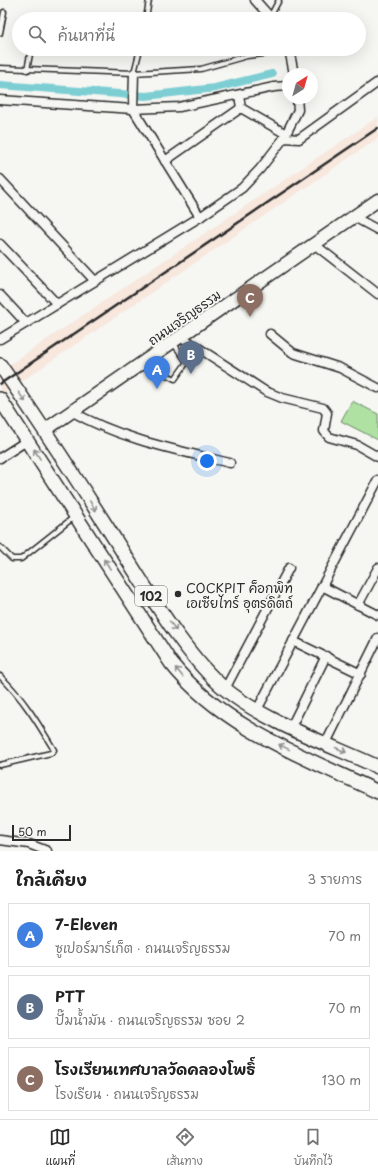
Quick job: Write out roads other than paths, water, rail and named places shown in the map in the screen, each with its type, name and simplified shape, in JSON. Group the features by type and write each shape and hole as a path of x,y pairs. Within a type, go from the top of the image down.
{"main road":[{"name":"102","path":"0,365 45,430 153,598 208,674 225,689 257,710 378,767"},
{"name":"102","path":"0,399 28,440 136,609 185,680 204,698 227,716 256,733 378,792"},
{"path":"28,440 45,430"},
{"path":"136,609 153,598"}],"street":[{"path":"255,0 266,12"},
{"path":"290,56 293,68"},
{"path":"134,73 133,109 200,217"},
{"path":"239,95 241,108 285,136 299,139 378,82"},
{"path":"0,100 133,109 180,107 274,86 282,86"},
{"path":"0,339 200,217 242,188 260,169 285,136 298,110 298,104"},
{"path":"165,161 241,108"},
{"path":"0,179 95,281"},
{"name":"ถนนเจริญธรรม","path":"45,430 378,200"},
{"path":"354,217 378,230"},
{"path":"0,244 57,304"},
{"path":"314,244 378,294"},
{"path":"0,295 26,323"},
{"path":"270,334 293,353 340,368 378,388"},
{"path":"176,339 265,390 282,398 323,408 327,413 324,431 329,437 357,445 378,457"},
{"path":"71,412 91,423 111,430 170,448 230,463"},
{"path":"0,458 28,440"},
{"path":"257,710 378,480"},
{"path":"225,689 289,568"},
{"path":"358,605 378,568"},
{"path":"322,586 378,615"},
{"path":"326,743 360,674 375,651 378,638"},
{"path":"293,640 360,674"},
{"path":"291,727 326,656"},
{"path":"0,840 29,844 47,851"}],"lane":[{"path":"147,12 149,0"},
{"path":"274,12 279,0"},
{"path":"0,33 4,12"},
{"path":"27,70 30,56"},
{"path":"134,73 138,56"},
{"path":"0,68 134,73 201,69 247,56"},
{"path":"142,362 175,379 187,362 176,339"},
{"path":"0,547 12,559 20,559 76,516"},
{"path":"0,676 33,714 54,750 51,753 0,765"}],"waterway":[{"path":"0,85 146,96 215,88 272,74"}],"railway":[{"path":"0,384 378,128"}],"place":[{"name":"โรงเรียนเทศบาลวัดคลองโพธิ์","path":"250,317"},
{"name":"PTT","path":"191,374"},
{"name":"7-Eleven","path":"157,389"},
{"name":"COCKPIT ค็อกพิท เอเซียไทร์ อุตรดิตถ์","path":"178,594"}]}
